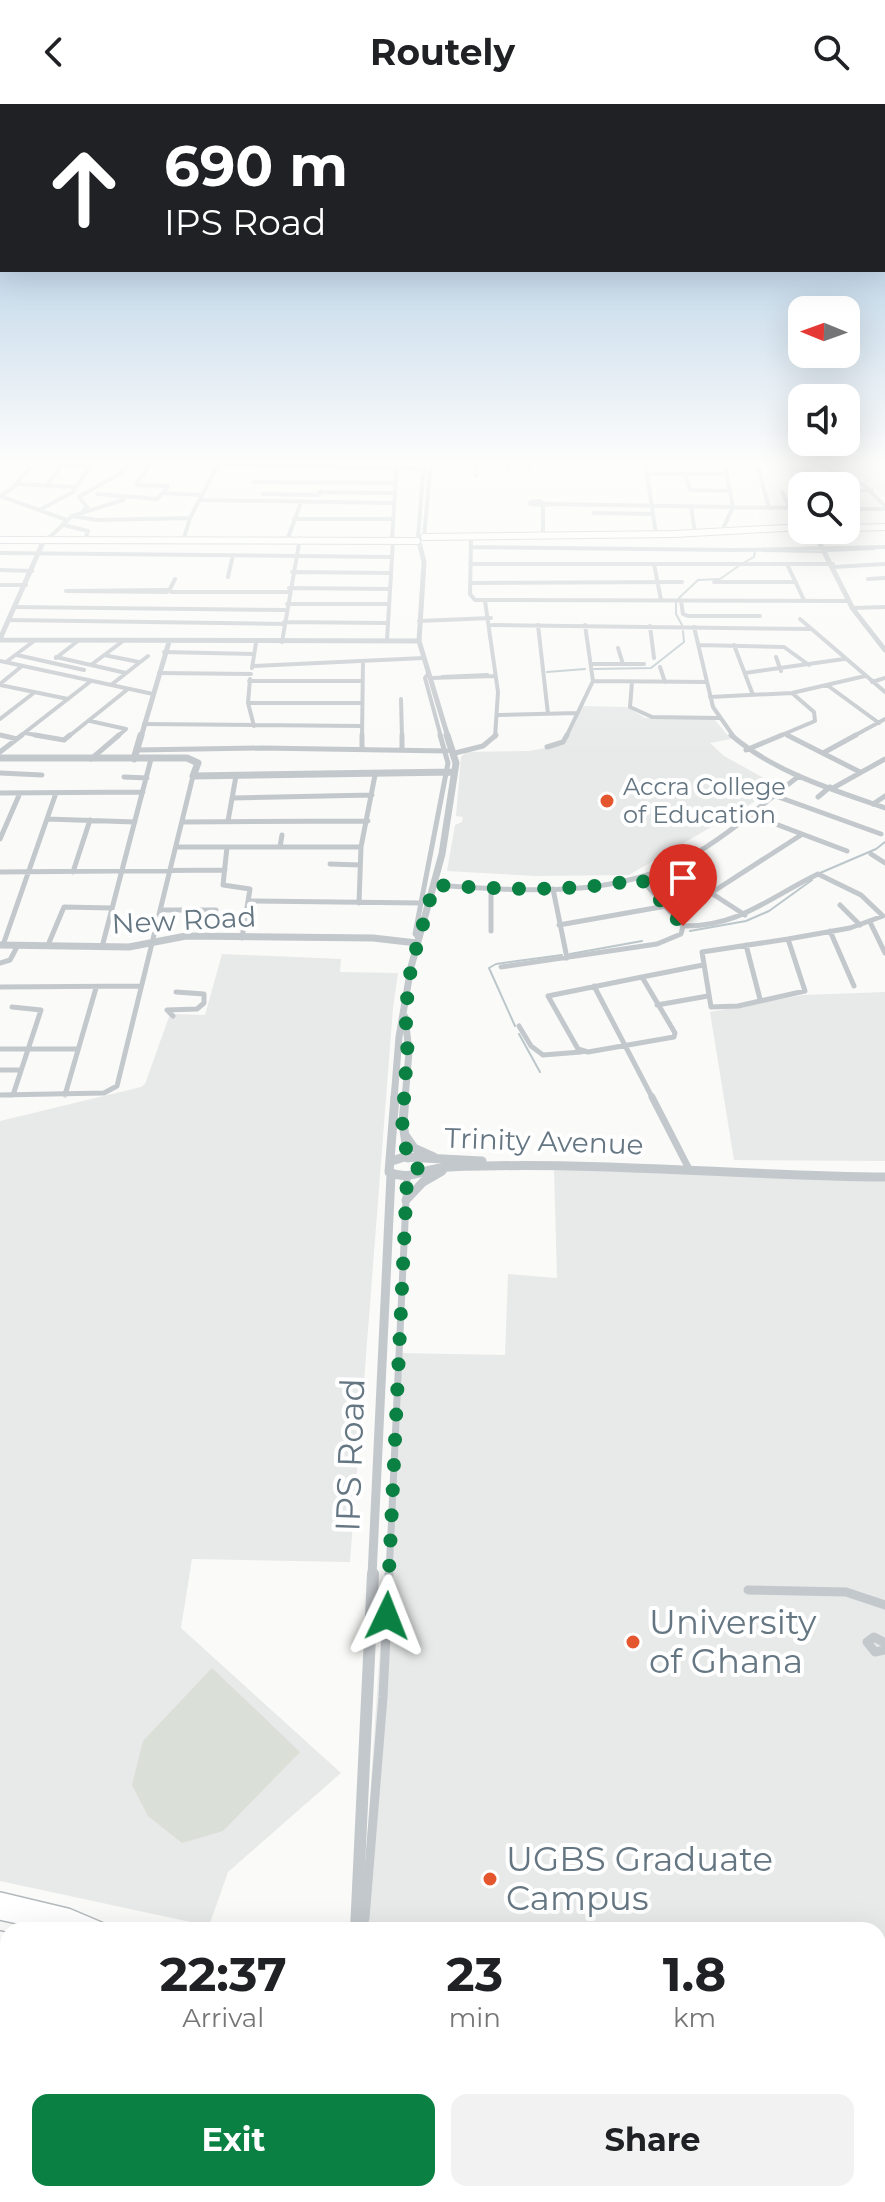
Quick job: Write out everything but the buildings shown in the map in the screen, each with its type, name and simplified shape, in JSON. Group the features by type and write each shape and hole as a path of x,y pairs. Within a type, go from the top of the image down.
{"highway":[{"path":"0,1900 81,1922"},
{"path":"0,1912 46,1922"}],"street":[{"path":"37,559 0,640 419,641"},
{"path":"228,577 232,559"},
{"path":"282,642 294,559"},
{"path":"387,640 391,559"},
{"path":"392,1161 399,1037 418,941 434,885 454,772 419,641 422,559"},
{"path":"470,559 472,599 485,601 848,601"},
{"path":"470,564 622,559"},
{"path":"649,559 661,600"},
{"path":"670,559 885,564"},
{"path":"830,559 852,608 866,631 885,650"},
{"path":"787,564 804,600"},
{"path":"0,570 33,571"},
{"path":"292,572 391,573"},
{"path":"868,579 885,578"},
{"path":"170,591 175,579"},
{"path":"470,583 682,582"},
{"path":"714,582 796,582"},
{"path":"0,585 26,585"},
{"path":"170,591 66,591 390,589"},
{"path":"137,750 402,749 451,752 494,739 499,715 492,625 485,601"},
{"path":"681,601 683,614 688,616 760,616"},
{"path":"15,607 389,604"},
{"path":"852,608 885,607"},
{"path":"170,621 174,608"},
{"path":"419,621 491,618"},
{"path":"800,619 885,692"},
{"path":"9,620 388,623"},
{"path":"492,625 810,629"},
{"path":"538,625 548,714"},
{"path":"547,747 563,742 593,681 585,625"},
{"path":"650,626 654,658"},
{"path":"694,627 718,718 746,750 799,776 885,808"},
{"path":"40,670 79,640"},
{"path":"3,662 34,641"},
{"path":"73,677 123,641"},
{"path":"134,759 169,642"},
{"path":"254,726 248,703 256,643"},
{"path":"699,645 784,647 809,665"},
{"path":"734,645 753,695"},
{"path":"618,648 623,664"},
{"path":"164,652 254,654"},
{"path":"17,655 84,670"},
{"path":"104,655 139,662"},
{"path":"111,685 148,656"},
{"path":"56,657 126,673"},
{"path":"776,657 781,671"},
{"path":"253,666 424,658"},
{"path":"745,673 781,671 844,659"},
{"path":"362,749 363,661"},
{"path":"3,662 153,694"},
{"path":"592,664 644,664"},
{"path":"0,684 22,666"},
{"path":"660,667 665,682"},
{"path":"159,673 251,674"},
{"path":"429,676 495,676"},
{"path":"710,697 792,693 865,676"},
{"path":"872,682 885,678"},
{"path":"0,755 91,681"},
{"path":"249,681 362,681"},
{"path":"593,681 707,682"},
{"path":"632,682 630,707 642,715 718,718"},
{"path":"0,684 68,699"},
{"path":"827,685 879,723"},
{"path":"25,733 64,740 128,689"},
{"path":"0,719 35,692"},
{"path":"746,750 810,725 817,716 792,693"},
{"path":"401,699 402,749"},
{"path":"248,703 361,703"},
{"path":"499,715 577,713"},
{"path":"823,753 885,719"},
{"path":"90,721 126,729 361,726"},
{"path":"91,759 126,729"},
{"path":"785,734 860,772"},
{"path":"0,735 17,739"},
{"path":"418,941 415,934 451,752"},
{"path":"0,755 198,763 150,943 117,1086 104,1093 0,1095"},
{"path":"28,774 36,758"},
{"path":"102,947 151,759"},
{"path":"818,797 885,759"},
{"path":"193,776 454,772"},
{"path":"0,773 42,775"},
{"path":"359,903 361,847 375,775"},
{"path":"228,821 236,776"},
{"path":"434,885 553,889 604,886 641,879 671,867 701,849 799,776"},
{"path":"124,777 147,778"},
{"path":"0,793 143,792"},
{"path":"0,839 20,793"},
{"path":"1,945 56,793"},
{"path":"232,798 372,795"},
{"path":"773,795 881,834"},
{"path":"873,804 885,796"},
{"path":"749,814 847,851"},
{"path":"47,819 135,822"},
{"path":"73,872 90,820"},
{"path":"183,822 368,821"},
{"path":"280,847 282,835"},
{"path":"711,893 801,835"},
{"path":"176,847 361,847"},
{"path":"227,847 223,885 250,889 242,938"},
{"path":"871,854 885,863"},
{"path":"330,864 360,865"},
{"path":"671,867 746,915"},
{"path":"0,872 225,870"},
{"path":"641,879 683,926 706,926 746,915 820,875 851,889 875,905 882,917 830,931 787,937 702,952 709,1004 715,1009 801,993 806,989 787,937"},
{"path":"491,887 491,931"},
{"path":"553,889 567,958"},
{"path":"248,901 421,903"},
{"path":"875,905 885,903"},
{"path":"840,905 860,925"},
{"path":"559,925 666,906"},
{"path":"48,945 64,907 112,908"},
{"path":"161,910 216,910"},
{"path":"870,922 885,953"},
{"path":"501,967 657,944 681,934 683,926"},
{"path":"830,931 854,986"},
{"name":"New Road","path":"1,945 102,947 186,936 418,941"},
{"path":"0,963 10,960 18,945"},
{"path":"746,945 760,999"},
{"path":"584,1052 578,1049 548,996 703,965"},
{"path":"519,1026 530,1048 550,1059 674,1037 675,1033 642,977"},
{"path":"0,988 141,986"},
{"path":"594,986 689,1169"},
{"path":"65,1095 96,988"},
{"path":"173,1016 167,1010 197,1009 204,1003 204,994 176,992"},
{"path":"657,1005 708,996"},
{"path":"12,1007 41,1010 13,1095"},
{"path":"363,1922 382,1728 406,1200 411,1176 418,1166 410,1158 402,1130 408,1038 405,1016"},
{"path":"0,1049 78,1049"},
{"path":"0,1070 21,1070"},
{"path":"402,1130 414,1148 443,1160"},
{"name":"Trinity Avenue","path":"392,1161 410,1158 675,1169"},
{"name":"IPS Road","path":"358,1922 391,1175 388,1169 392,1161"},
{"path":"406,1200 426,1179 455,1167"},
{"name":"Trinity Avenue","path":"411,1176 455,1167 689,1169 794,1176 885,1177"},
{"path":"391,1175 411,1176"},
{"path":"748,1590 846,1592 885,1605"},
{"path":"885,1643 874,1637 867,1640 875,1652 885,1650"}],"shaded area":[{"name":"Accra College of Education","path":"582,706 627,707 645,718 714,719 731,739 710,743 724,756 780,787 629,875 535,876 447,871 455,825 462,822 463,817 456,816 461,757 466,752 529,751 562,745"},
{"path":"222,954 341,959 340,972 398,973 350,1562 192,1559 181,1628 341,1773 228,1872 210,1922 190,1922 0,1881 0,1121 141,1087 145,1084 170,1014 205,1015"},
{"path":"885,992 885,1161 734,1160 710,1012 803,995"},
{"name":"University of Ghana","path":"554,1169 885,1178 885,1922 362,1922 400,1353 505,1355 508,1274 557,1278"},
{"path":"212,1668 300,1752 223,1831 182,1843 148,1816 132,1785 143,1741"}],"waterway":[{"path":"745,562 751,559"},
{"path":"679,598 698,580 720,579 740,565"},
{"path":"676,602 676,614 682,625"},
{"path":"594,669 651,668 684,642 683,631"},
{"path":"547,672 585,669"},
{"path":"442,676 488,674"},
{"path":"820,873 876,849 885,842"},
{"path":"690,931 746,921 769,911 812,880"},
{"path":"570,954 642,941"},
{"path":"515,1026 489,968 496,964 562,955"},
{"path":"519,1034 540,1072"}],"place":[{"name":"Accra College of Education","path":"607,801"},
{"name":"University of Ghana","path":"633,1642"},
{"name":"UGBS Graduate Campus","path":"490,1879"}],"route":[{"path":"387,1616 407,1178 417,1172 418,1166 408,1158 402,1130 408,1038 405,1016 411,967 434,885 553,889 604,886 641,879 683,926"}]}
